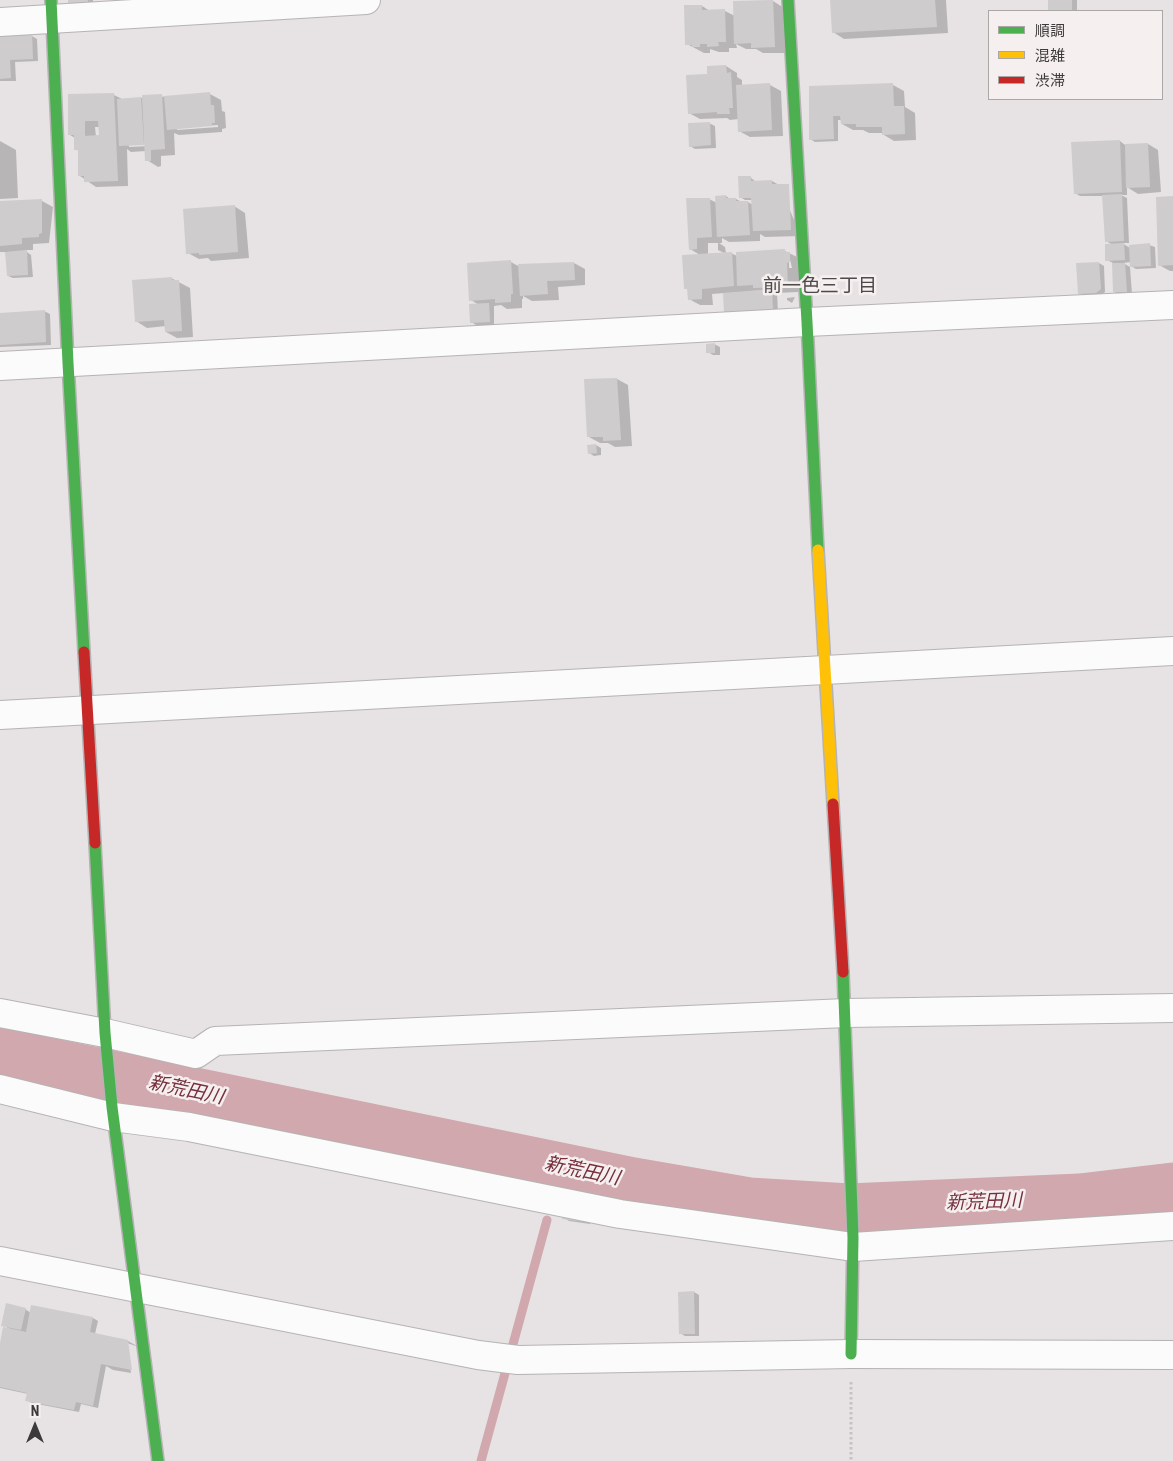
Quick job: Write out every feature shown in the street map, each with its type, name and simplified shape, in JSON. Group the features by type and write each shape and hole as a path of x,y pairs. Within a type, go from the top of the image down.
{"street":[{"path":"0,22 52,9 366,0"},
{"path":"788,0 807,322 824,669 846,1013 853,1243 851,1354"},
{"path":"52,9 68,362 106,1038 112,1112 158,1461"},
{"path":"0,366 807,322 1173,305"},
{"path":"0,715 1173,651"},
{"path":"0,1012 106,1038 196,1054 215,1041 846,1013 1173,1008"},
{"path":"0,1089 620,1214 853,1243 1173,1226"},
{"path":"0,1261 478,1355 518,1360 851,1354 1173,1355"}],"path":[{"path":"851,1354 852,1461"}],"building":[{"path":"68,0 88,0 88,4 68,5"},
{"path":"773,0 775,47 751,48 751,43 734,44 733,1"},
{"path":"830,0 935,0 937,27 832,33"},
{"path":"1048,0 1072,0 1072,10 1048,10"},
{"path":"684,5 702,5 702,10 725,9 726,42 718,42 719,46 707,47 707,44 700,44 700,47 685,45"},
{"path":"0,34 32,34 33,59 10,60 11,78 0,79"},
{"path":"726,65 727,73 731,72 733,108 729,108 730,114 717,114 717,112 688,114 686,75 707,74 707,66"},
{"path":"770,83 772,130 738,132 736,85"},
{"path":"893,83 894,106 904,106 905,134 882,135 882,127 856,127 856,124 841,124 840,116 833,116 834,139 809,140 809,86"},
{"path":"210,92 211,105 214,105 215,123 212,123 212,126 167,130 164,96"},
{"path":"114,93 118,181 84,182 84,176 78,176 78,150 74,150 74,135 68,135 68,94","holes":["85,121 98,121 99,135 85,136"]},
{"path":"162,94 165,149 151,150 151,161 145,161 142,95"},
{"path":"141,97 144,145 119,146 117,99"},
{"path":"710,122 711,145 689,147 688,123"},
{"path":"1120,140 1122,192 1074,194 1071,142"},
{"path":"1148,143 1150,187 1126,188 1125,144"},
{"path":"738,176 751,176 751,181 772,180 772,184 789,184 791,230 753,231 751,198 739,198"},
{"path":"1122,194 1124,241 1105,242 1102,195"},
{"path":"726,195 726,198 736,198 736,201 748,201 750,235 717,237 715,196"},
{"path":"1173,196 1173,265 1158,266 1156,197"},
{"path":"686,198 710,198 712,237 697,238 697,249 689,250"},
{"path":"42,199 42,233 39,234 39,237 22,238 22,244 0,246 0,201"},
{"path":"235,205 238,252 186,254 183,209"},
{"path":"1124,243 1125,260 1105,261 1105,244"},
{"path":"1150,243 1151,266 1130,267 1129,245"},
{"path":"785,249 785,252 790,252 790,262 787,263 788,287 753,288 753,285 737,286 736,252"},
{"path":"27,250 28,275 7,276 5,252"},
{"path":"732,252 734,286 702,289 702,299 688,300 687,289 684,289 682,255"},
{"path":"511,260 513,294 511,294 511,302 495,303 495,299 469,301 467,263"},
{"path":"574,262 575,280 547,281 548,294 520,296 518,264"},
{"path":"1099,262 1101,289 1096,293 1078,294 1076,263"},
{"path":"1112,263 1125,263 1127,292 1113,292"},
{"path":"172,277 172,280 179,280 182,331 165,332 164,320 135,322 132,280"},
{"path":"772,289 773,310 724,313 723,293"},
{"path":"489,303 490,322 470,323 469,304"},
{"path":"45,310 46,342 0,345 0,313"},
{"path":"715,343 715,353 706,353 706,344"},
{"path":"617,378 621,440 603,441 603,437 587,437 584,379"},
{"path":"596,444 597,453 588,454 587,445"},
{"path":"564,1209 587,1213 585,1222 562,1219"},
{"path":"694,1291 695,1334 679,1334 678,1292"},
{"path":"6,1303 26,1308 21,1330 1,1326"},
{"path":"31,1305 93,1317 90,1332 128,1340 132,1370 101,1364 93,1406 76,1402 74,1410 25,1401 27,1393 0,1387 0,1343 3,1327 26,1332"}],"waterway":[{"name":"新荒田川","path":"0,1053 633,1183 749,1203 849,1209 1080,1199 1173,1188"},
{"path":"481,1461 547,1220"}],"traffic: fast":[{"path":"51,0 84,652"},
{"path":"788,0 818,550"},
{"path":"95,843 105,1033 112,1107 158,1461"},
{"path":"843,972 853,1238 851,1354"}],"traffic: slow":[{"path":"818,550 833,804"}],"traffic: jam":[{"path":"84,652 95,843"},
{"path":"833,804 843,972"}],"district":[{"name":"前一色三丁目","path":"820,287"}]}
